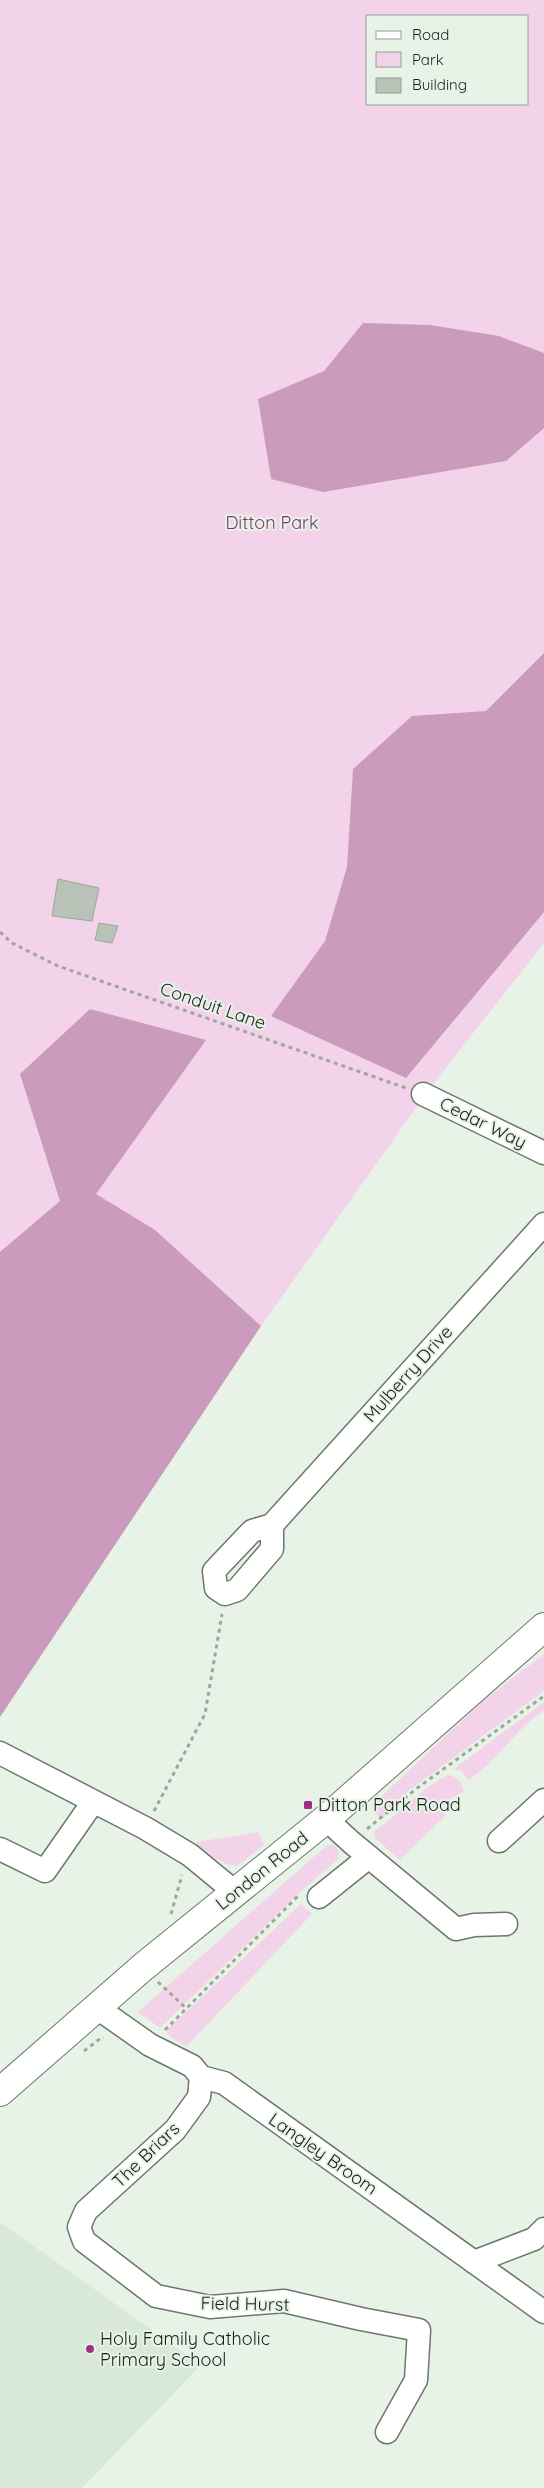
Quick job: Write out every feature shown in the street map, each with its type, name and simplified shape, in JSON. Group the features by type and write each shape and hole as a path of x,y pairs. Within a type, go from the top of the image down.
{"main road":[{"name":"London Road","path":"0,2092 96,2007 326,1819 544,1627"}],"street":[{"name":"Cedar Way","path":"423,1094 544,1152"},
{"name":"Mulberry Drive","path":"226,1594 237,1590 272,1549 272,1525 544,1224"},
{"path":"0,1753 145,1828 190,1855 235,1892"},
{"path":"499,1841 544,1800"},
{"path":"0,1849 46,1871 93,1802"},
{"path":"326,1819 456,1929 474,1925 506,1924"},
{"path":"311,1894 369,1857"},
{"name":"Langley Broom","path":"96,2007 150,2045 192,2066 201,2077 224,2083 544,2312"},
{"name":"The Briars","path":"79,2227 86,2211 175,2130 199,2097 201,2077"},
{"name":"Field Hurst","path":"79,2227 84,2241 156,2296 210,2307 284,2302 420,2330 416,2380 387,2432"},
{"path":"474,2262 534,2239 544,2229"}],"path":[{"name":"Conduit Lane","path":"0,932 12,943 58,966 423,1094"},
{"path":"145,1828 205,1714 226,1594"},
{"path":"351,1842 416,1789 544,1696"},
{"path":"170,1916 184,1866"},
{"path":"150,2045 311,1894"},
{"path":"78,2057 101,2038 111,2040"}],"shaded area":[{"path":"363,323 430,325 499,336 544,353 544,428 506,461 323,492 271,479 258,399 324,371"},
{"path":"544,653 544,912 406,1078 271,1016 325,941 347,867 353,769 412,716 486,711"},
{"path":"90,1009 206,1040 96,1194 155,1230 261,1326 0,1717 0,1252 60,1201 20,1074"},
{"name":"Holy Family Catholic Primary School","path":"0,2222 201,2365 82,2488 0,2488"}],"green space":[{"name":"Ditton Park","path":"0,0 544,0 544,943 433,1084 261,1326 0,1717"},
{"path":"544,1654 544,1691 407,1792 383,1817 379,1817 371,1806 483,1701"},
{"path":"544,1702 544,1711 524,1727 479,1772 468,1780 461,1771 454,1769"},
{"path":"448,1775 459,1780 464,1791 438,1806 446,1815 400,1860 375,1838 374,1831 428,1787"},
{"path":"258,1832 264,1845 237,1866 227,1864 197,1850 197,1842"},
{"path":"333,1844 339,1851 338,1859 299,1893 160,2028 138,2012 326,1846"},
{"path":"301,1904 312,1914 186,2047 167,2034 168,2029"}],"building":[{"path":"58,879 99,888 92,921 52,916"},
{"path":"99,923 118,926 112,943 95,940"}],"place":[{"name":"Ditton Park Road","path":"308,1805"},
{"name":"Holy Family Catholic Primary School","path":"90,2349"}]}
